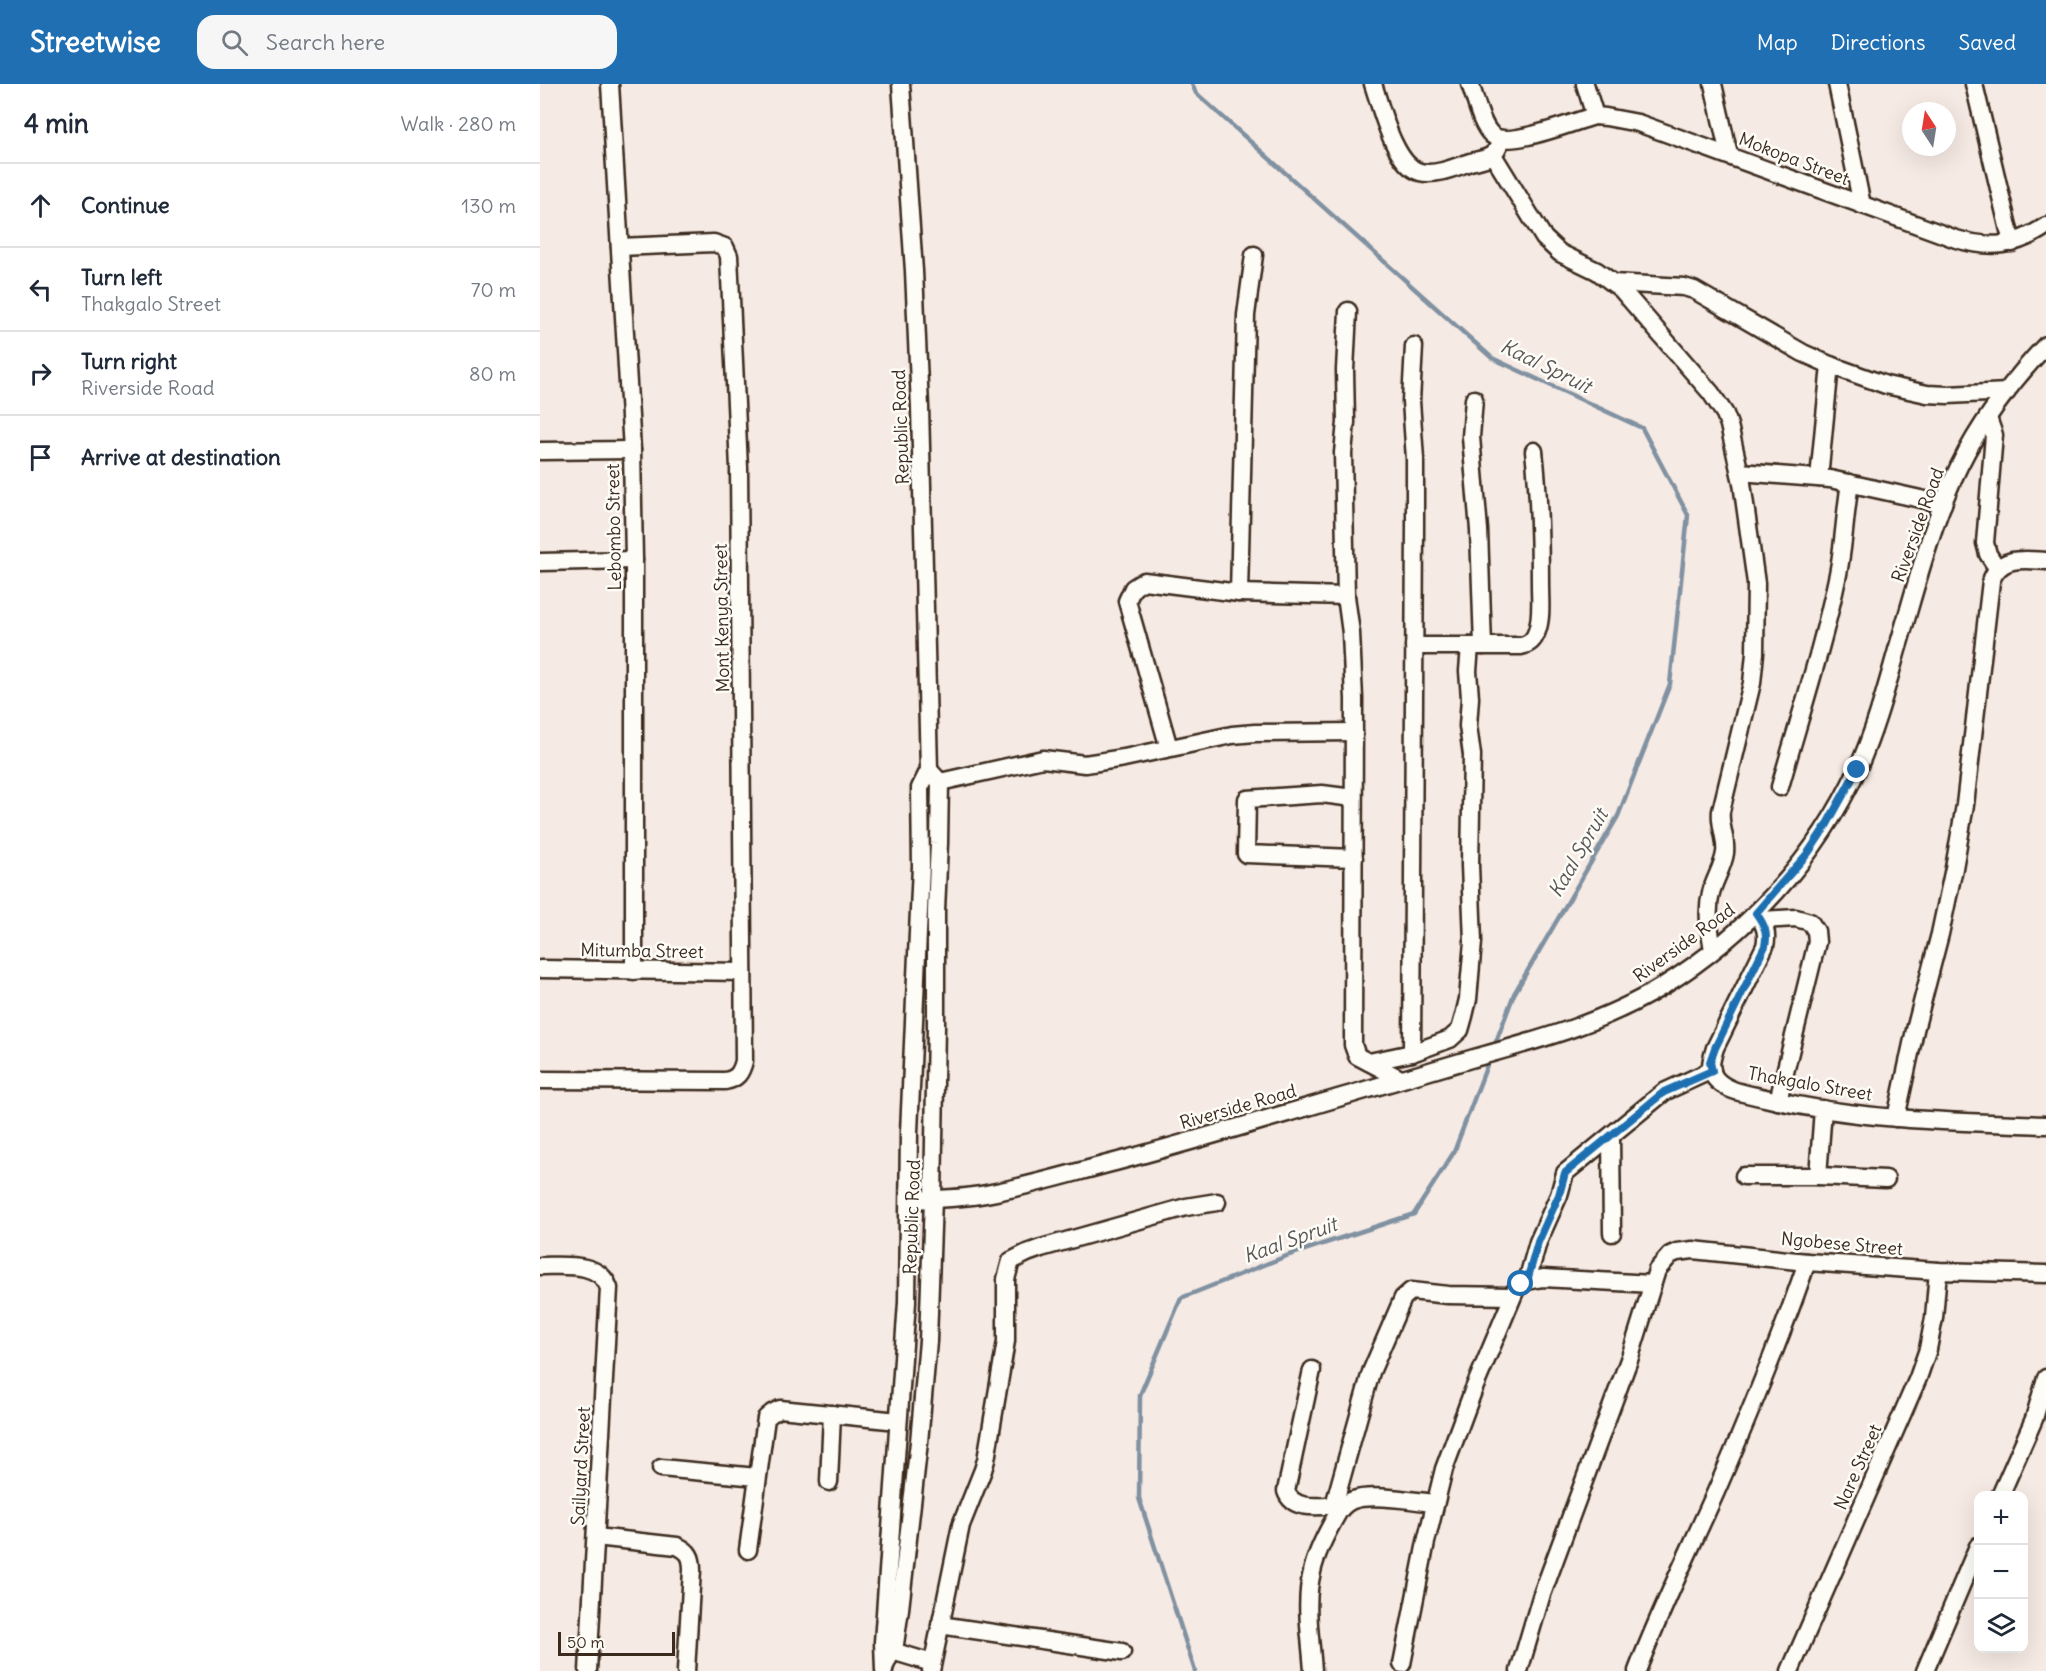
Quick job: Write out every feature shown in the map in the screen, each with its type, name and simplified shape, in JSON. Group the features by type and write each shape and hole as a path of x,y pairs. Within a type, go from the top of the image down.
{"street":[{"name":"Lebombo Street","path":"610,84 632,450 634,971"},
{"name":"Republic Road","path":"887,1663 895,1644 900,1609 928,1341 933,1199 936,911 939,843 934,776 914,271 901,84"},
{"path":"1373,84 1398,152 1413,169 1422,172 1436,172 1493,155 1501,139"},
{"path":"1470,84 1488,130 1493,136 1501,139 1519,138 1595,116 1585,84"},
{"path":"1713,84 1729,155"},
{"path":"1836,84 1862,206"},
{"path":"1974,84 2012,243 2046,226"},
{"name":"Mokopa Street","path":"1595,116 1638,123 1862,206 1973,244 1989,246 2012,243"},
{"path":"1493,155 1544,238 1560,253 1597,271 1621,289 1711,393 1725,414 1729,425 1740,472 1756,583 1755,653 1752,684 1721,811 1720,819 1726,844 1725,854 1711,893 1708,916 1713,950"},
{"name":"Mont Kenya Street","path":"540,1080 721,1081 735,1078 743,1065 739,479 729,256 724,247 714,243 620,247"},
{"path":"1239,593 1246,315 1254,255"},
{"path":"1613,283 1683,287 1694,290 1788,345 1830,365 1906,391 1948,395 2007,392"},
{"path":"1348,311 1345,370 1346,422 1343,453 1346,596 1352,644 1354,732 1353,1045 1357,1056 1401,1079"},
{"name":"Riverside Road","path":"909,1200 970,1197 1021,1187 1153,1152 1574,1028 1634,1003 1665,985 1759,917 1826,826 1857,770 1872,735 1943,504 1966,453 2007,392 2046,345"},
{"path":"1412,1053 1415,459 1411,401 1414,346"},
{"path":"1819,478 1830,365"},
{"path":"1369,1062 1412,1053 1450,1039 1460,1030 1468,999 1473,942 1470,865 1472,755 1468,726 1470,698 1468,671 1476,646 1479,530 1471,437 1474,399"},
{"path":"1988,418 1994,435 1985,543 1988,554 1997,568"},
{"path":"540,451 632,450"},
{"path":"1414,646 1521,646 1530,644 1538,630 1540,616 1539,492 1534,451"},
{"path":"1740,472 1819,478 1943,504"},
{"path":"1780,787 1820,651 1838,574 1850,483"},
{"path":"540,562 634,560"},
{"path":"1896,1118 1954,868 1965,805 1991,581 1997,568 2010,561 2046,561"},
{"path":"1169,748 1127,601 1133,588 1144,581 1206,587 1239,593 1346,596"},
{"path":"934,776 1043,759 1085,764 1232,735 1354,732"},
{"name":"Republic Road","path":"887,1663 883,1642 907,1302 909,1132 921,866 920,788 934,776"},
{"path":"1353,798 1322,794 1247,799 1246,854 1354,858"},
{"path":"1527,1281 1538,1242 1559,1195 1565,1173 1664,1092 1712,1071 1710,1062 1715,1048 1765,946 1767,938 1759,917 1796,918 1810,922 1816,931 1817,942 1778,1101"},
{"name":"Mitumba Street","path":"540,969 743,972"},
{"name":"Thakgalo Street","path":"1712,1071 1716,1079 1733,1090 1823,1109 1946,1122 2046,1125"},
{"path":"1818,1176 1823,1109"},
{"path":"1611,1136 1612,1233"},
{"path":"1744,1176 1886,1179"},
{"path":"887,1663 932,1667 961,1525 986,1460 1006,1341 1006,1279 1011,1261 1018,1256 1041,1248 1186,1207 1217,1202"},
{"name":"Ngobese Street","path":"1519,1671 1541,1597 1630,1357 1652,1284 1663,1261 1670,1255 1684,1250 1807,1262 1938,1271 2046,1274"},
{"path":"1637,1671 1665,1602 1718,1487 1790,1312 1807,1262"},
{"name":"Sailyard Street","path":"540,1266 576,1266 593,1271 608,1282 610,1294 588,1671"},
{"name":"Nare Street","path":"1790,1671 1918,1378 1928,1349 1934,1318 1938,1271"},
{"path":"1402,1664 1434,1503 1456,1433 1516,1289 1527,1281 1551,1278 1652,1284"},
{"path":"1313,1671 1309,1601 1312,1569 1339,1505 1371,1372 1403,1298 1411,1291 1448,1295 1512,1296"},
{"path":"1312,1370 1286,1491 1289,1499 1296,1504 1307,1506 1339,1505 1370,1497 1434,1503"},
{"path":"2002,1491 2034,1419 2046,1378"},
{"path":"748,1550 766,1418 780,1409 898,1421"},
{"path":"829,1482 832,1414"},
{"path":"661,1468 757,1477"},
{"path":"596,1537 676,1546 690,1556 692,1570 686,1671"},
{"path":"1925,1671 1974,1555"},
{"path":"940,1625 1122,1652"}],"waterway":[{"name":"Kaal Spruit","path":"1192,84 1196,93 1492,358 1642,428 1688,515 1670,684 1618,816 1514,994 1494,1047"},
{"name":"Kaal Spruit","path":"1195,1671 1139,1498 1140,1395 1181,1298 1289,1255 1414,1214 1454,1152 1490,1057"}],"route":[{"path":"1521,1284 1527,1281 1538,1242 1559,1195 1565,1173 1664,1092 1712,1071 1710,1062 1715,1048 1765,946 1766,929 1756,913 1808,853 1857,770"}]}
